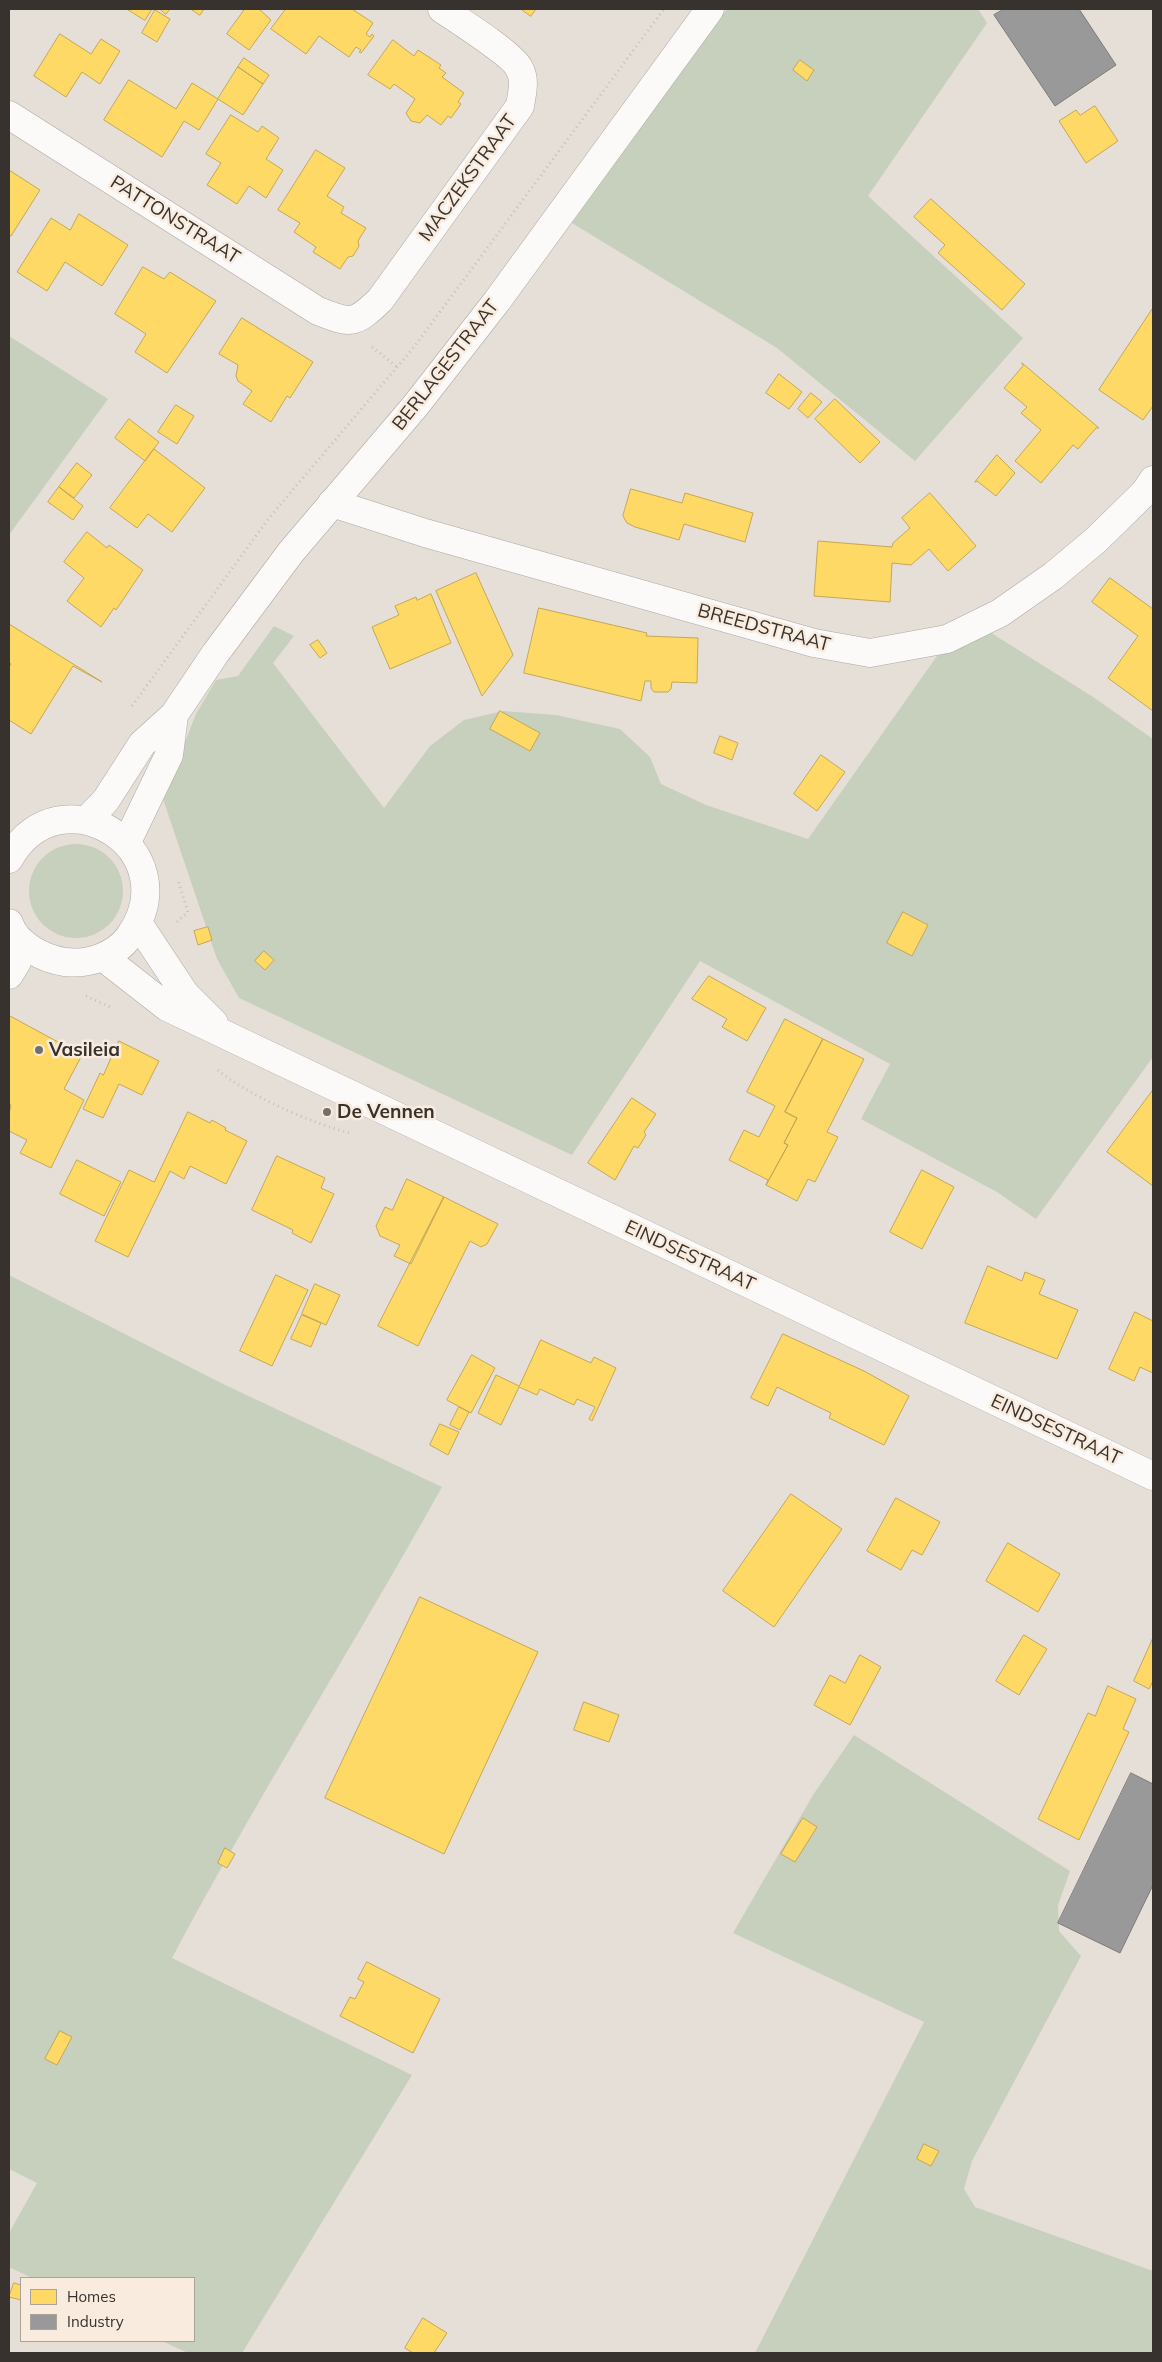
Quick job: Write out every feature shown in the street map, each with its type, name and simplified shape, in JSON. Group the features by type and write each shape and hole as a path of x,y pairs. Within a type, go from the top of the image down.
{"street":[{"name":"MACZEKSTRAAT","path":"342,321 362,317 380,300 520,106 524,84 519,67 505,54 442,9"},
{"name":"BERLAGESTRAAT","path":"87,820 106,800 142,744 174,715 220,646 291,552 416,405 497,301 710,9"},
{"name":"PATTONSTRAAT","path":"9,115 318,311 342,321"},
{"name":"BREEDSTRAAT","path":"332,503 425,533 804,640 870,653 947,639 1000,613 1052,576 1096,540 1145,492 1153,480"},
{"name":"BERLAGESTRAAT","path":"127,842 169,756 174,715"},
{"path":"11,852 30,833 48,824 67,819 87,820 109,828 127,842 139,861 145,881 145,903 138,923 124,943 103,957 77,963 50,960 16,933"},
{"name":"EINDSESTRAAT","path":"138,923 185,994 227,1036"},
{"path":"9,975 17,962 16,933"},
{"name":"EINDSESTRAAT","path":"103,957 167,1007 1153,1476"}],"path":[{"path":"130,709 269,518 414,347 664,9"}],"green space":[{"path":"727,9 978,9 987,23 868,196 1023,338 915,461 777,348 572,223"},
{"path":"9,336 108,399 9,535"},
{"path":"274,626 294,636 273,663 384,808 430,746 464,720 503,711 556,715 620,729 650,757 661,784 706,805 808,839 949,639 985,629 1093,697 1153,739 1153,1057 1036,1219 997,1192 861,1119 890,1064 700,961 572,1155 239,998 217,959 163,799 196,714 216,680 238,676"},
{"path":"76,844 94,847 109,858 120,873 123,891 120,909 109,924 94,935 76,938 58,935 43,924 32,909 29,891 32,873 43,858 58,847"},
{"path":"9,1275 223,1384 442,1487 204,1898 172,1958 412,2075 242,2353 188,2353 164,2342 195,2342 195,2277 30,2277 9,2267 9,2233 37,2183 9,2169"},
{"path":"854,1735 1070,1871 1058,1905 1059,1931 1081,1956 972,2161 964,2189 975,2207 1153,2271 1153,2353 755,2353 924,2022 733,1933 813,1795"}],"building: Homes":[{"path":"127,9 152,9 145,20"},
{"path":"160,9 170,9 166,14"},
{"path":"191,9 204,9 200,15"},
{"path":"245,9 259,9 271,20 249,50 227,34"},
{"path":"286,9 352,9 373,23 366,34 370,37 372,34 374,36 361,53 359,52 361,50 356,47 349,57 319,36 306,54 271,29"},
{"path":"521,9 536,9 531,16"},
{"path":"155,10 170,19 157,42 142,33"},
{"path":"60,34 91,54 101,39 120,51 100,84 82,72 66,97 34,76"},
{"path":"393,40 414,56 418,50 441,65 439,68 446,73 442,77 464,93 458,102 461,104 451,118 448,116 441,125 427,115 420,123 411,121 406,113 415,99 394,84 390,89 368,75"},
{"path":"244,58 269,75 263,84 238,67"},
{"path":"800,60 814,70 807,81 793,70"},
{"path":"238,67 263,84 243,115 218,99"},
{"path":"129,80 176,109 192,83 218,99 199,130 184,121 162,157 104,120"},
{"path":"1095,106 1118,141 1086,163 1059,121 1076,110 1080,115"},
{"path":"231,115 258,132 262,126 279,138 266,159 283,170 266,198 249,186 237,204 207,185 221,163 206,154"},
{"path":"316,150 345,168 327,196 344,207 341,213 366,228 358,241 359,246 353,256 348,257 340,269 313,252 316,247 294,232 300,223 278,210"},
{"path":"9,170 40,190 11,236 9,235"},
{"path":"931,199 1025,284 1002,310 938,253 945,245 914,217"},
{"path":"79,214 128,245 102,286 65,262 47,291 17,272 51,218 70,230"},
{"path":"143,267 164,279 170,272 216,301 167,373 135,352 146,334 115,314"},
{"path":"1153,308 1153,406 1143,420 1099,390"},
{"path":"242,318 313,362 290,398 287,396 271,422 243,404 252,391 238,381 236,376 238,365 219,354"},
{"path":"1022,363 1099,428 1096,428 1078,449 1073,445 1041,483 1015,461 1041,430 1021,413 1027,407 1004,388 1023,366"},
{"path":"779,374 802,392 789,409 766,393"},
{"path":"811,393 822,402 808,418 798,409"},
{"path":"835,399 880,442 860,463 815,419"},
{"path":"176,405 194,416 177,444 158,432"},
{"path":"129,419 159,442 145,461 115,438"},
{"path":"154,449 205,488 172,532 148,514 137,528 110,508"},
{"path":"997,455 1015,473 996,496 977,481 975,482"},
{"path":"77,463 92,475 74,498 59,487"},
{"path":"59,487 83,506 73,520 48,502"},
{"path":"631,489 682,503 685,493 753,513 745,542 684,524 679,540 635,527 627,523 623,516"},
{"path":"930,493 976,546 948,571 929,549 911,565 892,563 890,602 814,596 818,541 892,547 893,543 910,528 902,518"},
{"path":"87,532 107,548 109,545 143,570 116,610 114,608 101,627 67,601 84,578 64,562"},
{"path":"476,573 513,655 482,696 436,591"},
{"path":"1110,578 1153,609 1153,711 1108,678 1138,636 1092,602"},
{"path":"431,594 451,643 390,669 372,627 399,615 395,606 416,597 417,600"},
{"path":"539,608 647,633 646,636 698,638 697,683 672,682 671,689 668,692 654,692 651,688 651,681 645,681 641,701 524,673"},
{"path":"9,624 102,682 73,666 31,734 9,720 9,667 11,664 9,662"},
{"path":"318,640 327,653 320,658 310,645"},
{"path":"500,711 540,733 530,751 490,729"},
{"path":"720,736 738,743 732,760 714,753"},
{"path":"821,755 845,772 817,811 794,794"},
{"path":"903,912 928,925 912,956 887,943"},
{"path":"208,927 212,940 198,945 194,931"},
{"path":"264,951 274,960 265,970 255,961"},
{"path":"709,976 766,1008 747,1041 722,1027 727,1019 692,999"},
{"path":"10,1016 82,1055 64,1089 84,1100 51,1168 20,1153 27,1140 9,1131 11,1105 9,1104"},
{"path":"785,1019 823,1039 785,1112 797,1118 784,1143 788,1145 766,1185 768,1180 729,1160 744,1130 759,1137 775,1106 747,1092"},
{"path":"823,1039 864,1059 827,1132 838,1137 815,1182 808,1179 797,1201 766,1185 788,1145 784,1143 797,1118 785,1112"},
{"path":"119,1041 159,1061 142,1095 119,1084 103,1118 83,1109 100,1073 103,1075"},
{"path":"1153,1090 1153,1186 1107,1152"},
{"path":"632,1098 656,1114 644,1132 646,1135 638,1148 634,1146 615,1180 588,1163"},
{"path":"188,1112 210,1123 212,1120 226,1128 225,1130 247,1141 226,1184 190,1166 184,1179 170,1171 128,1257 95,1241 129,1170 154,1182"},
{"path":"277,1156 325,1178 321,1188 334,1194 311,1243 292,1233 293,1230 252,1210"},
{"path":"77,1160 121,1182 104,1216 60,1194"},
{"path":"922,1170 954,1187 922,1249 890,1232"},
{"path":"407,1179 444,1197 411,1264 394,1256 400,1245 380,1236 376,1226 385,1207 392,1210"},
{"path":"444,1197 498,1224 487,1244 481,1247 470,1241 418,1346 378,1326"},
{"path":"988,1266 1022,1281 1025,1272 1045,1280 1039,1294 1078,1310 1057,1359 965,1323"},
{"path":"276,1275 308,1290 272,1366 240,1351"},
{"path":"315,1284 340,1295 326,1325 302,1314"},
{"path":"1135,1312 1153,1321 1153,1373 1140,1367 1134,1381 1109,1369"},
{"path":"302,1315 321,1323 311,1347 291,1339"},
{"path":"783,1334 864,1371 909,1396 884,1445 829,1418 831,1413 777,1387 768,1406 751,1398"},
{"path":"541,1340 591,1363 594,1357 616,1368 592,1421 589,1419 595,1407 577,1399 574,1405 540,1389 537,1395 519,1387 501,1425 478,1413 496,1375 519,1386"},
{"path":"472,1355 495,1368 471,1413 447,1400"},
{"path":"459,1407 469,1412 460,1430 450,1425"},
{"path":"440,1424 459,1432 448,1455 430,1445"},
{"path":"791,1494 842,1529 774,1627 723,1591"},
{"path":"896,1498 940,1522 922,1555 912,1550 901,1570 867,1551"},
{"path":"1008,1543 1060,1574 1038,1612 986,1581"},
{"path":"420,1597 538,1652 444,1854 325,1798"},
{"path":"1024,1635 1047,1649 1019,1695 996,1681"},
{"path":"1153,1638 1153,1681 1149,1689 1134,1681"},
{"path":"860,1655 881,1667 850,1725 814,1705 830,1675 845,1683"},
{"path":"1108,1686 1136,1699 1123,1729 1129,1732 1079,1840 1038,1819 1088,1713 1095,1716"},
{"path":"584,1702 619,1715 609,1742 574,1730"},
{"path":"803,1818 817,1827 795,1862 781,1854"},
{"path":"225,1848 235,1854 227,1868 218,1863"},
{"path":"367,1962 440,1999 413,2053 340,2016 350,1997 355,1999 364,1982 358,1979"},
{"path":"60,2031 72,2037 57,2065 45,2059"},
{"path":"924,2144 939,2151 931,2166 917,2159"},
{"path":"14,2283 20,2285 20,2300 9,2297"},
{"path":"423,2318 447,2333 434,2353 413,2353 405,2348"}],"building: Industry":[{"path":"1004,9 1079,9 1116,65 1055,106 994,15"},
{"path":"1131,1773 1153,1784 1153,1885 1120,1953 1058,1923"}],"place":[{"name":"Vasileia","path":"39,1050"},
{"name":"De Vennen","path":"327,1112"}]}
